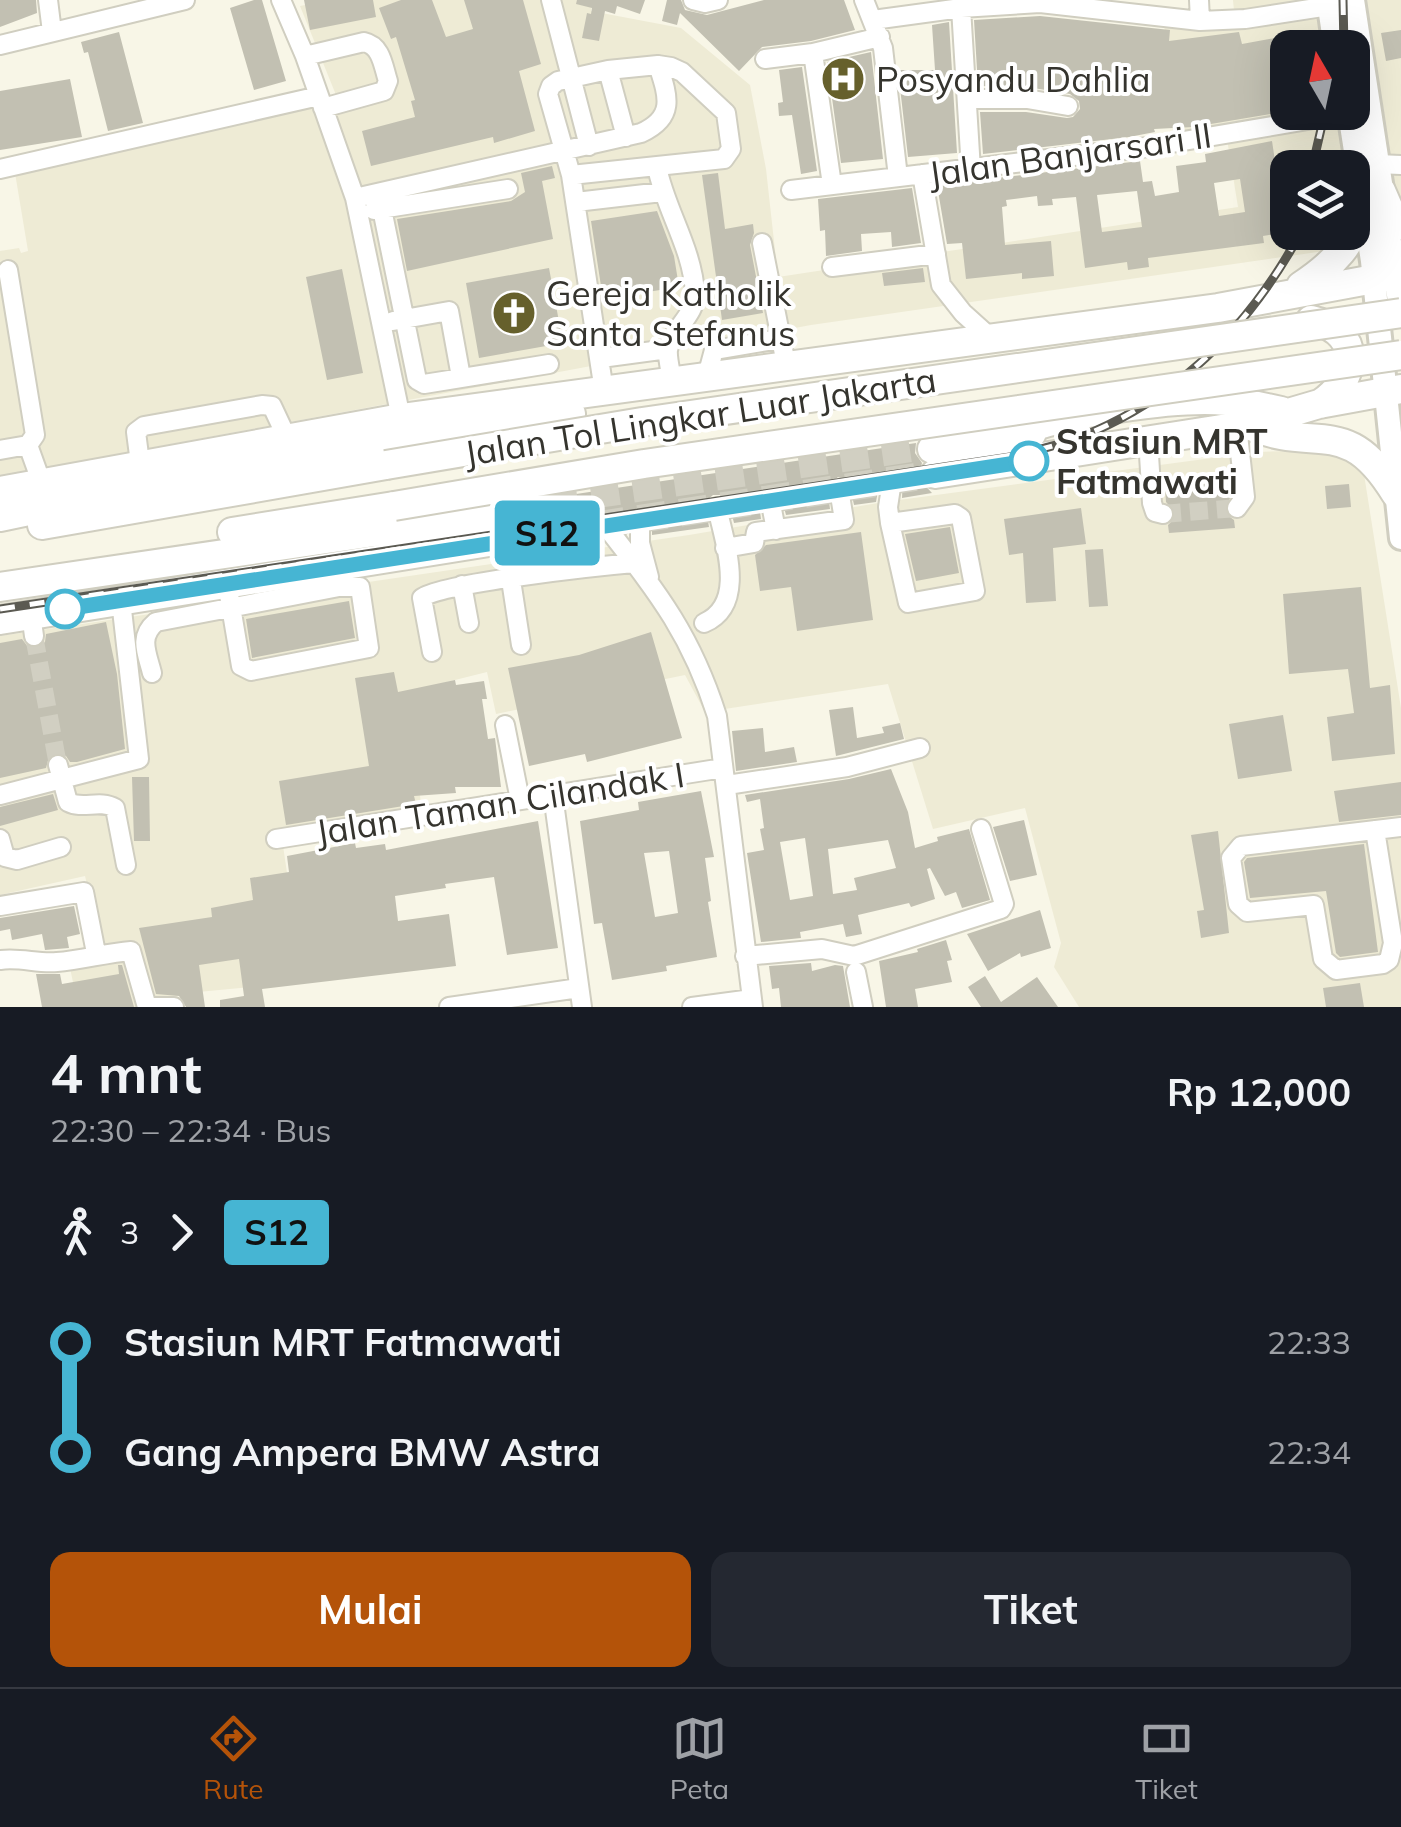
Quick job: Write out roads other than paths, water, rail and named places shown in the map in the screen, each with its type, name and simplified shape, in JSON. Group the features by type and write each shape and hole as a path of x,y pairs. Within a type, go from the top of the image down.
{"highway":[{"path":"1374,187 1401,225"},
{"path":"1272,297 1300,287 1327,269 1346,249 1374,187"},
{"path":"0,491 401,418 689,379 783,352 982,341 1218,308 1390,276"},
{"name":"Jalan Tol Lingkar Luar Jakarta","path":"0,532 642,422 1401,313"},
{"path":"1027,335 1314,321 1341,336 1350,360 1342,386 1306,409 1193,400 1058,418 933,456 1143,439 1242,425 1394,390"},
{"path":"0,517 205,474 878,367 982,341"},
{"name":"Jalan Tol Lingkar Luar Jakarta","path":"0,572 664,461 1401,355"},
{"path":"1242,425 1356,446 1378,464 1396,494"},
{"path":"1004,435 1070,433 1143,439"},
{"path":"0,587 410,524 510,519 337,577 229,594 121,601 33,625 0,620"}],"main road":[{"path":"1353,0 1374,187 1390,276 1401,313"},
{"path":"1328,3 1332,30"},
{"path":"1355,130 1374,187"},
{"path":"1390,276 1396,494 1401,538"}],"street":[{"path":"48,0 52,32"},
{"path":"0,45 185,0"},
{"path":"281,0 305,56 357,205 401,418"},
{"path":"551,0 590,146"},
{"path":"693,0 718,0"},
{"path":"864,0 876,29 890,86 898,177"},
{"path":"1200,0 1200,21"},
{"path":"765,59 813,53 876,29 970,5 1040,3 1200,21 1245,19 1328,3"},
{"path":"970,5 966,100 971,170"},
{"path":"0,169 384,91 388,82 379,51 373,44 364,42 305,56"},
{"path":"813,53 832,185"},
{"path":"357,205 565,153 660,123 666,110 666,90 658,65"},
{"path":"571,176 724,159 731,149 726,113 682,72 658,65 608,70 551,86 548,94 576,202 604,391"},
{"path":"608,70 626,136"},
{"path":"966,100 1027,98 1068,106"},
{"name":"Jalan Banjarsari II","path":"791,190 1148,147 1270,126"},
{"path":"668,349 694,306 696,294 681,232 662,192 669,165"},
{"path":"1374,187 1401,165"},
{"path":"922,174 946,295 982,341"},
{"path":"357,205 382,209 508,188"},
{"path":"576,202 662,192"},
{"path":"382,209 418,380 424,384 549,364"},
{"path":"762,243 783,352"},
{"path":"832,267 936,254"},
{"path":"0,450 28,444 35,435 8,270"},
{"path":"381,324 450,311 461,378"},
{"path":"601,358 668,349"},
{"path":"668,349 689,379"},
{"path":"140,463 136,432 144,426 262,405 272,406 287,438"},
{"path":"1237,508 1245,497 1242,425"},
{"path":"1143,439 1152,503 1156,512 1163,514"},
{"path":"28,444 42,484"},
{"path":"890,523 959,515 975,591 908,604 890,523 892,481"},
{"path":"725,548 754,543 756,532 844,520 839,488"},
{"path":"770,499 776,530"},
{"path":"704,623 712,620 730,591 731,575 718,507"},
{"path":"640,518 640,542 652,583"},
{"path":"604,524 675,617 703,672 717,716 752,1003 692,1007"},
{"path":"432,652 422,598 428,594 462,585 634,563"},
{"path":"152,673 144,644 146,630 156,622 229,594 241,666 251,671 367,650 371,645 360,587 337,577"},
{"path":"511,580 521,645"},
{"path":"462,585 469,623"},
{"path":"0,795 59,772 139,759 121,601"},
{"path":"505,725 520,800"},
{"name":"Jalan Taman Cilandak I","path":"276,839 553,795 847,767 920,748"},
{"path":"59,772 68,802 76,806 104,802 115,808 126,864"},
{"path":"449,1007 581,998 553,795"},
{"path":"1375,830 1397,942 1390,960 1383,964 1336,970 1322,958 1314,905 1248,912 1238,904 1231,858 1241,846 1375,830 1401,827"},
{"path":"745,956 822,949 854,956 942,930 1003,906 981,830"},
{"path":"0,839 6,857 17,860 62,847"},
{"path":"0,906 84,892 96,953"},
{"path":"0,960 19,957 55,963 96,953 131,951 149,1007 174,1007"},
{"path":"856,972 863,1007"}],"tunnel":[{"path":"508,507 932,445"},
{"path":"514,538 935,474"},
{"path":"1163,514 1237,508"},
{"path":"34,636 58,765"}],"railway":[{"path":"1343,0 1344,30"},
{"path":"1316,150 1321,130"},
{"path":"0,609 1010,457 1061,444 1148,403 1208,356 1259,298 1290,250"}],"place":[{"name":"Posyandu Dahlia","path":"843,79"},
{"name":"Gereja Katholik Santa Stefanus","path":"514,313"},
{"name":"Stasiun MRT Fatmawati","path":"1029,461"}]}
